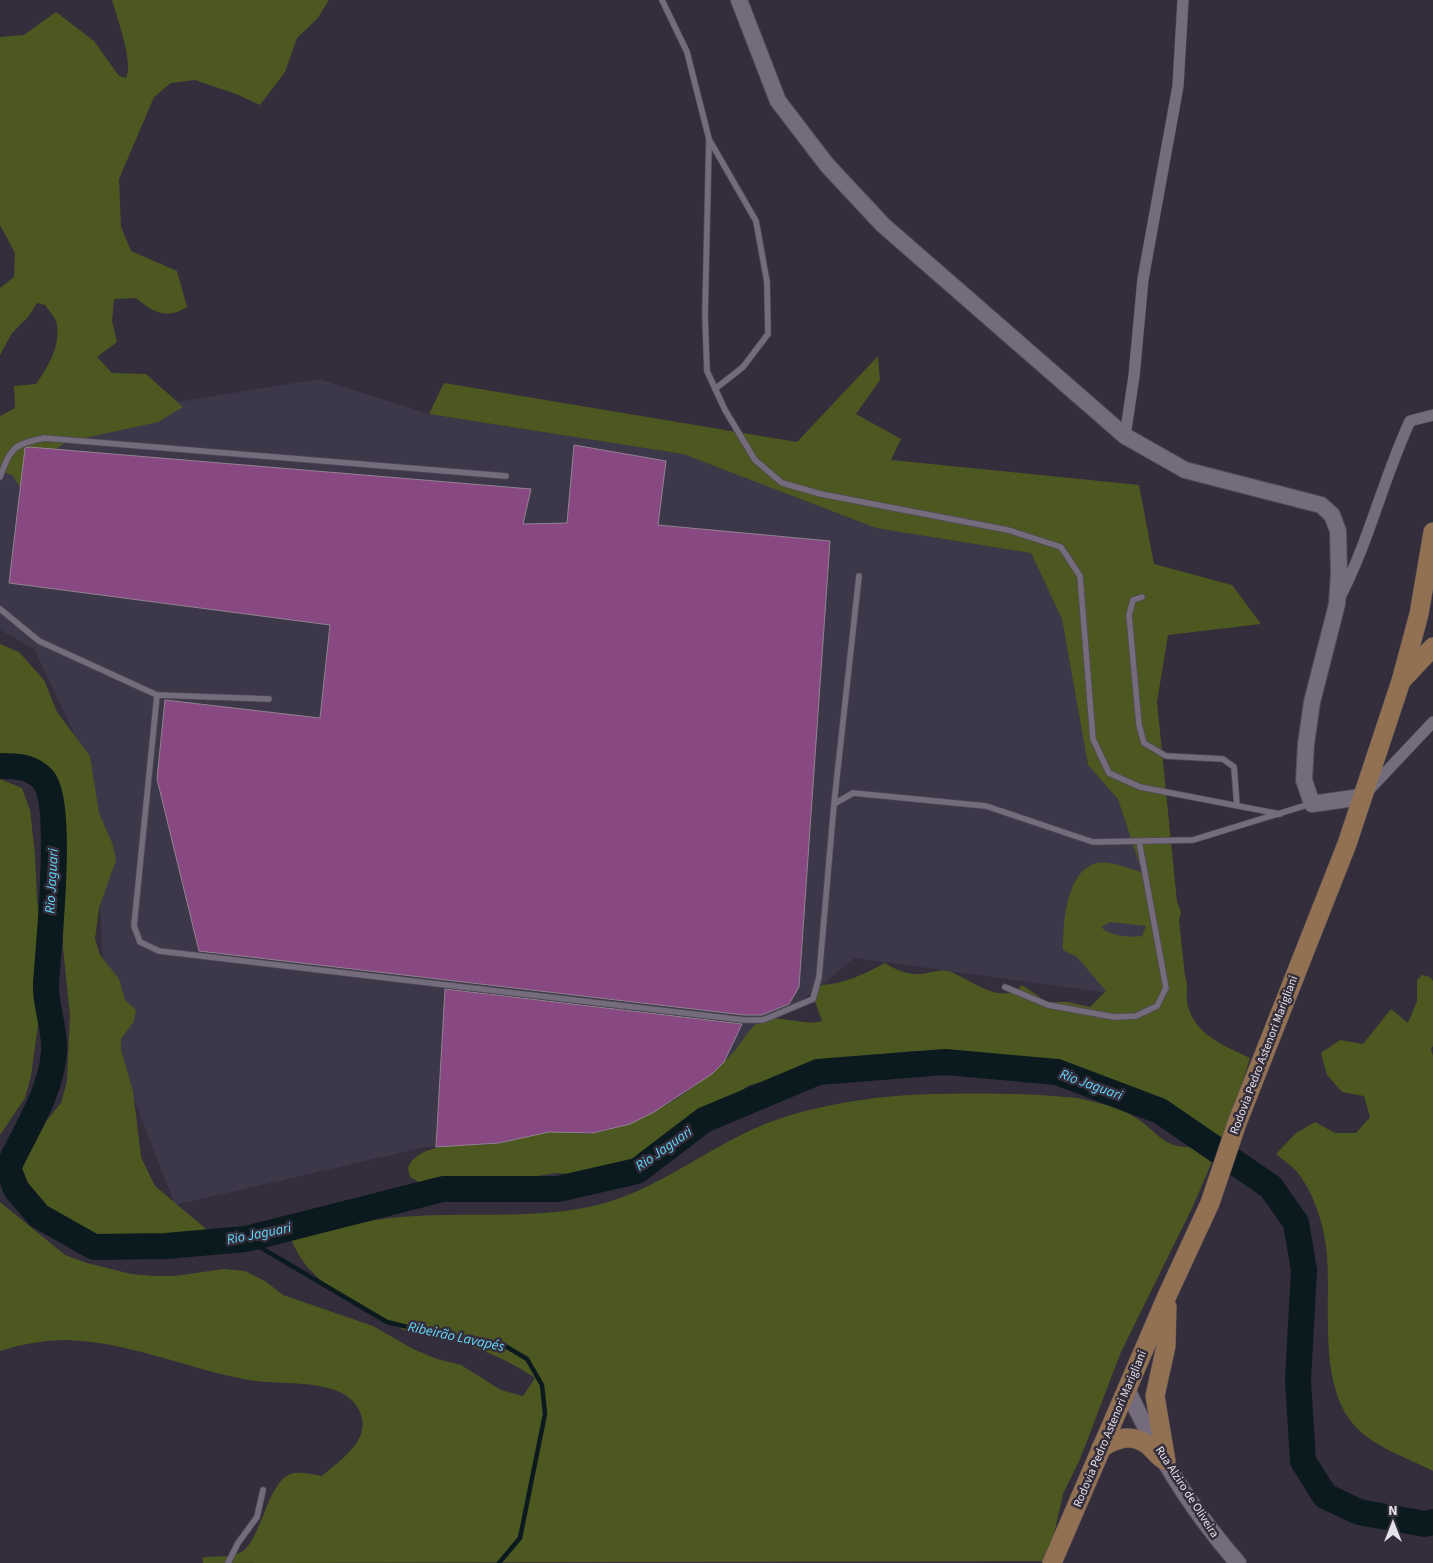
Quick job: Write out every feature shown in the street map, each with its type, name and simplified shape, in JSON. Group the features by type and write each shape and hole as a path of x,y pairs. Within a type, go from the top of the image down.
{"main road":[{"name":"Rodovia Pedro Astenori Marigliani","path":"1052,1563 1167,1296 1210,1203 1237,1123 1347,844 1361,797 1426,612 1433,532"},
{"path":"1401,680 1433,647"},
{"path":"1166,1461 1154,1396 1166,1346 1167,1296"},
{"path":"1101,1448 1116,1439 1134,1437 1148,1445 1166,1461"}],"street":[{"path":"740,0 778,101 827,165 884,225 1125,436 1185,470 1322,505 1332,515 1338,531 1337,604"},
{"path":"1125,436 1134,376 1143,279 1178,86 1183,0"},
{"path":"1433,415 1410,421 1384,486 1359,558 1337,604 1312,702 1306,744 1304,780 1312,804 1361,797 1433,722"},
{"name":"Rua Alziro de Oliveira","path":"1127,1389 1166,1461 1215,1537 1238,1563"},
{"path":"1116,1413 1141,1417"}],"lane":[{"path":"662,0 687,52 709,139 705,316 707,371 754,460 782,483 821,494 1008,530 1061,547 1080,576 1093,738 1109,773 1140,787 1280,814"},
{"path":"709,139 756,221 767,291 768,334 742,367 715,389"},
{"path":"0,477 10,451 25,442 44,438 506,476"},
{"path":"157,695 134,926 140,942 159,951 744,1020 763,1020 813,1000 819,977 834,804 859,576"},
{"path":"1142,597 1133,600 1129,615 1139,725 1144,743 1166,756 1223,759 1234,767 1237,806"},
{"path":"0,609 39,641 157,695 269,699"},
{"path":"834,804 853,793 986,806 1093,842 1193,840 1312,804"},
{"path":"1005,988 1048,1005 1114,1017 1136,1016 1157,1006 1166,988 1139,841"},
{"path":"228,1563 238,1543 257,1517 263,1490"}],"shaded area":[{"path":"319,379 429,414 683,454 876,528 1031,553 1062,619 1088,765 1118,799 1154,907 1142,936 1109,993 855,958 724,1062 566,1144 425,1147 175,1205 129,1086 103,960 93,773 34,649 0,630 0,431"}],"green space":[{"path":"112,0 329,0 317,19 297,38 285,72 260,105 236,94 195,80 171,83 154,97 119,179 121,227 131,251 177,271 187,307 166,314 148,307 136,298 114,299 112,321 117,342 97,357 112,373 146,374 183,407 158,422 66,442 38,463 23,491 12,475 0,471 0,416 15,408 14,386 36,384 45,371 57,341 57,323 45,305 37,303 28,317 12,333 0,355 0,288 14,277 15,253 0,225 0,37 24,35 56,12 94,41 119,76 126,78 128,62"},
{"path":"878,356 880,380 856,414 901,439 891,460 1139,485 1154,564 1232,585 1261,624 1168,635 1157,702 1177,902 1181,912 1179,920 1187,984 1187,1003 1192,1017 1205,1033 1250,1058 1235,1108 1193,1206 1121,1352 1080,1459 1063,1494 1048,1561 203,1563 202,1558 228,1556 243,1551 256,1532 272,1494 286,1476 295,1473 305,1473 322,1476 345,1456 362,1432 363,1422 358,1408 345,1395 322,1386 249,1380 136,1351 90,1342 50,1341 25,1344 0,1351 0,1202 65,1255 87,1263 131,1274 153,1276 175,1276 224,1269 245,1271 265,1281 283,1295 373,1326 413,1349 437,1359 461,1365 501,1390 523,1396 535,1378 499,1358 473,1347 433,1336 408,1332 357,1305 317,1277 297,1252 290,1236 400,1217 532,1214 578,1209 601,1204 638,1191 723,1144 762,1125 808,1110 882,1097 976,1093 1078,1098 1126,1112 1167,1142 1185,1147 1197,1147 1199,1141 1197,1135 1172,1106 1079,1070 1052,1064 1000,1062 966,1055 917,1051 845,1057 747,1086 675,1146 639,1172 627,1178 556,1173 449,1190 426,1186 410,1177 408,1168 414,1159 424,1152 436,1148 502,1143 550,1132 595,1133 632,1122 650,1114 684,1094 715,1070 758,1023 773,1019 806,1022 822,1021 813,996 821,985 862,975 885,963 911,974 948,971 996,993 1005,994 1014,991 1022,985 1047,1002 1068,1002 1090,1007 1106,991 1077,957 1063,950 1068,899 1079,876 1087,868 1097,863 1114,864 1142,872 1118,799 1088,765 1062,619 1031,553 876,528 683,454 429,414 444,383 797,442","holes":["1111,922 1146,926 1142,936 1120,936 1101,927"]},
{"path":"0,644 19,652 44,680 57,712 90,756 99,813 113,845 116,860 99,908 95,939 100,955 119,979 125,1000 136,1010 134,1021 121,1039 121,1050 133,1091 141,1157 155,1186 206,1229 182,1244 109,1246 87,1239 70,1225 50,1215 34,1197 16,1154 34,1142 47,1120 61,1103 67,1081 70,1015 63,948 64,836 62,814 50,794 42,772 24,760 0,753"},
{"path":"0,779 22,788 30,810 35,854 37,900 43,944 40,1010 31,1076 25,1098 0,1135"},
{"path":"1422,975 1430,977 1433,981 1433,1046 1431,1048 1433,1056 1433,1471 1371,1440 1354,1425 1343,1408 1335,1388 1328,1344 1327,1256 1322,1225 1311,1195 1301,1177 1276,1154 1296,1133 1315,1122 1335,1133 1356,1133 1370,1117 1364,1096 1342,1092 1327,1075 1321,1053 1340,1040 1363,1044 1391,1009 1408,1023 1417,1001 1417,980"}],"building":[{"path":"574,445 666,461 658,525 830,541 799,987 789,1004 762,1015 744,1015 199,951 157,779 165,700 320,718 330,625 9,583 25,448 531,489 523,524 567,523"},
{"path":"445,989 742,1024 724,1062 712,1074 654,1112 630,1124 593,1133 549,1132 499,1143 436,1147"}],"waterway":[{"name":"Rio Jaguari","path":"0,766 28,769 42,778 49,792 53,814 54,843 52,909 46,984 54,1044 52,1067 43,1097 8,1168 16,1189 39,1216 94,1247 166,1246 246,1239 443,1189 558,1189 637,1171 704,1120 818,1072 945,1062 1057,1072 1160,1111 1271,1187 1296,1223 1304,1270 1298,1380 1303,1461 1325,1496 1359,1512 1425,1524 1433,1522"},
{"name":"Ribeirão Lavapés","path":"246,1239 387,1322 457,1339 502,1344 527,1359 542,1385 545,1414 520,1538 499,1563"}]}
